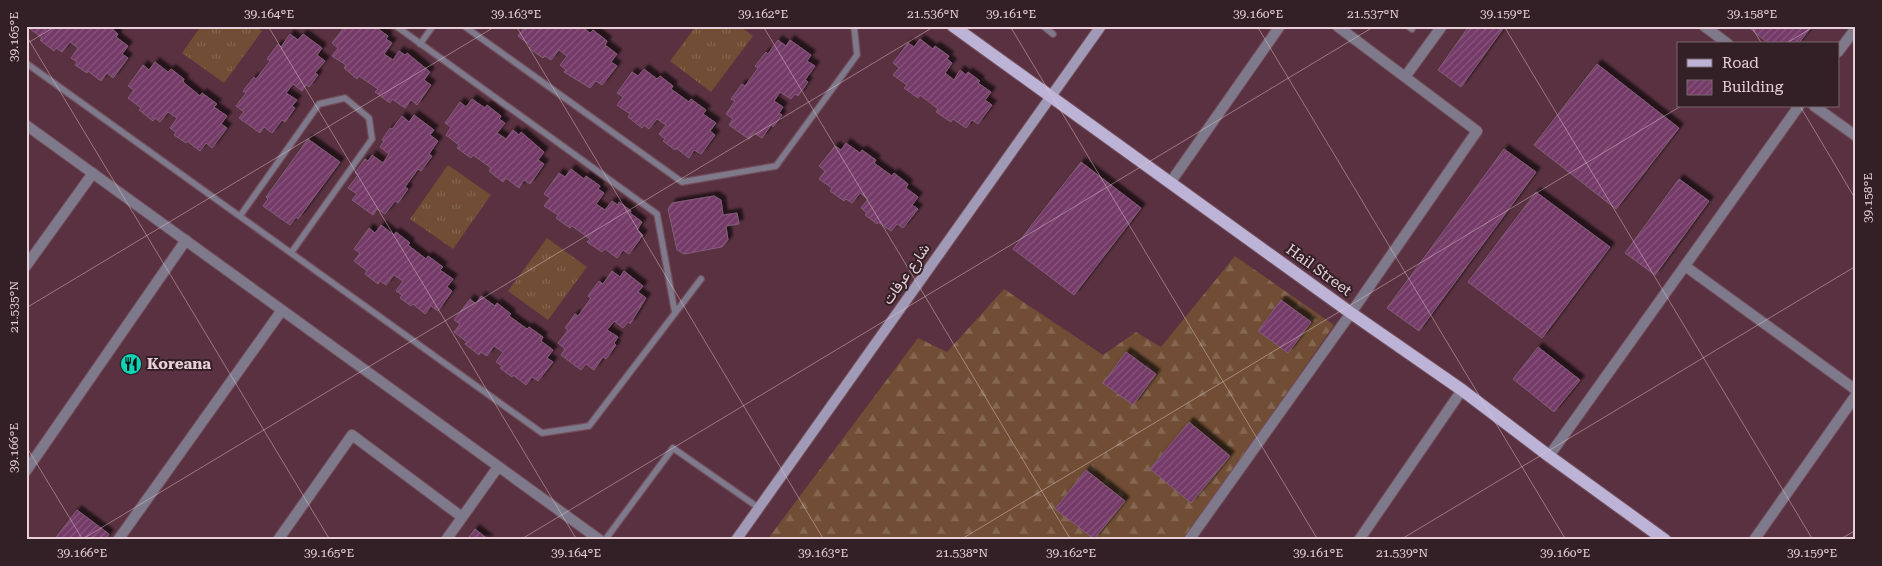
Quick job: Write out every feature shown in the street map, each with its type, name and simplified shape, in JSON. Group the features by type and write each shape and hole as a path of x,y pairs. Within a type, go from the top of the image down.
{"main road":[{"name":"Hail Street","path":"953,26 1462,390 1549,456 1666,540"}],"street":[{"name":"شارع عرفات","path":"736,540 1100,26"},
{"path":"1170,183 1280,26"},
{"path":"1189,540 1352,313 1477,131 1337,26"},
{"path":"1404,77 1442,26"},
{"path":"1704,26 1725,42"},
{"path":"1840,49 1856,28"},
{"path":"1549,456 1798,108"},
{"path":"1817,108 1856,136"},
{"path":"26,125 600,540"},
{"path":"26,266 93,173"},
{"path":"26,471 186,240"},
{"path":"1684,266 1856,390"},
{"path":"118,540 282,310"},
{"path":"1359,540 1462,390"},
{"path":"1754,540 1856,395"},
{"path":"278,540 352,435 462,517"},
{"path":"446,540 498,467"}],"lane":[{"path":"396,26 657,214 675,313"},
{"path":"420,44 434,26"},
{"path":"464,26 682,182 776,166 857,55 854,26"},
{"path":"1043,26 1054,34"},
{"path":"26,63 542,433 589,426 701,279"},
{"path":"240,216 319,104 345,98 369,118 372,139 291,253"},
{"path":"605,540 673,448 759,508"}],"green space":[{"path":"201,26 255,26 262,31 224,83 182,53"},
{"path":"696,26 740,26 753,36 711,92 670,61"},
{"path":"448,165 491,195 453,249 410,219"},
{"path":"547,238 587,267 548,320 508,291"},
{"path":"1235,256 1334,325 1185,540 767,540 918,338 947,352 1004,289 1103,355 1136,332 1161,347"}],"building":[{"path":"31,26 109,26 118,34 116,37 128,46 122,54 128,58 113,78 107,73 101,81 88,71 87,73 75,65 77,62 71,58 78,48 70,42 62,52 56,48 54,51 40,40 42,38 29,28"},
{"path":"345,26 369,26 372,29 374,26 388,36 386,39 392,43 384,54 393,60 399,51 405,55 407,53 430,72 424,80 431,85 417,105 411,100 405,108 392,99 390,103 375,92 378,89 359,76 357,79 344,68 346,65 332,56 338,48 332,43"},
{"path":"522,26 581,26 590,33 593,30 607,41 605,45 617,54 611,62 617,66 602,85 596,81 590,88 564,72 566,70 560,65 567,56 559,50 551,60 545,56 543,58 529,48 531,46 518,36 524,28"},
{"path":"1469,26 1505,26 1461,87 1438,70"},
{"path":"1747,26 1812,26 1800,42 1767,42"},
{"path":"290,34 298,40 303,34 322,48 317,55 325,61 315,73 318,75 309,87 306,85 302,91 293,84 286,93 297,100 292,106 295,108 285,122 282,120 272,133 264,127 260,133 239,118 244,112 236,106 246,93 243,91 254,77 256,79 270,61 267,59 278,44 281,47"},
{"path":"920,39 933,49 935,46 949,56 947,59 952,63 945,73 954,80 960,70 966,75 968,72 980,81 978,83 991,92 985,100 992,105 978,124 972,120 966,128 953,119 951,122 936,112 938,109 920,95 918,98 904,88 907,85 893,75 899,68 893,63 908,43 914,47"},
{"path":"778,40 786,46 790,40 811,55 807,61 815,66 805,80 808,82 798,96 795,94 791,99 780,92 774,101 783,107 779,113 782,115 773,127 771,125 762,138 754,133 749,139 729,125 733,119 726,114 735,101 731,99 742,84 745,86 758,68 755,66 766,52 768,54"},
{"path":"155,62 168,72 171,69 184,79 183,82 200,96 202,93 217,104 214,107 227,116 221,124 227,128 212,148 206,143 200,151 187,141 186,143 174,135 176,132 170,128 177,118 168,112 160,122 155,118 153,121 128,98 134,90 128,86 143,65 149,70"},
{"path":"1597,64 1679,128 1616,209 1534,145"},
{"path":"644,69 657,79 660,76 673,86 671,89 689,102 691,99 706,110 703,114 716,123 710,131 715,135 701,154 694,150 689,158 676,148 675,150 663,141 665,139 659,134 666,125 657,119 649,129 644,125 642,128 628,117 630,114 617,105 623,97 617,93 632,72 638,76"},
{"path":"472,99 485,108 487,105 501,116 499,119 505,123 497,133 506,139 513,130 519,135 521,132 544,152 538,160 544,164 530,184 524,180 519,188 506,178 503,182 489,171 491,168 473,155 471,158 457,148 459,145 446,135 451,127 445,123 460,102 466,107"},
{"path":"414,115 434,130 430,135 438,141 429,154 432,156 421,171 418,169 405,187 408,189 398,203 395,201 385,214 377,209 373,215 352,200 357,194 348,188 358,175 355,173 365,159 368,161 372,155 383,163 389,154 380,147 384,141 382,140 390,128 392,129 402,116 409,122"},
{"path":"308,139 340,162 298,219 296,217 290,225 263,206 268,199 266,197"},
{"path":"846,143 860,153 862,150 876,160 874,163 892,176 894,173 908,184 906,188 918,197 912,205 918,209 903,228 897,224 891,231 878,222 877,224 865,215 867,213 861,208 868,199 860,193 852,203 846,199 844,201 830,191 832,188 819,179 825,171 819,166 835,146 841,150"},
{"path":"1504,149 1536,172 1419,331 1387,308"},
{"path":"1081,162 1141,208 1074,295 1013,249"},
{"path":"571,169 584,179 586,176 600,186 598,189 604,193 596,204 605,210 612,201 618,205 619,202 642,222 637,230 643,235 629,254 623,250 617,258 605,249 602,252 587,242 590,239 572,226 570,228 556,218 558,215 544,206 550,198 544,194 559,173 565,177"},
{"path":"1679,179 1709,201 1655,275 1625,253"},
{"path":"1536,192 1610,247 1542,338 1468,282"},
{"path":"714,196 721,200 723,215 737,213 739,224 726,226 728,240 722,247 684,254 677,250 668,209 672,203"},
{"path":"381,225 394,235 396,232 410,243 408,245 426,259 428,256 443,267 440,270 453,279 447,287 452,291 438,311 431,306 425,314 413,304 411,306 400,298 402,295 396,291 403,281 394,275 386,285 380,281 378,284 365,274 367,271 354,261 360,253 354,249 369,228 375,233"},
{"path":"612,271 620,277 624,271 643,286 638,292 646,298 630,324 628,322 623,328 614,321 607,330 618,337 614,343 616,345 606,359 603,357 594,370 586,364 581,370 561,355 565,349 558,343 568,330 565,328 575,314 578,316 591,298 588,296 599,281 603,284"},
{"path":"481,296 495,306 497,303 511,314 509,316 527,329 529,327 543,337 541,341 553,350 547,358 553,362 538,381 532,377 526,385 513,375 512,377 500,368 502,366 496,362 503,352 494,346 487,356 481,352 479,355 454,332 460,324 454,320 470,299 476,304"},
{"path":"1281,300 1311,322 1288,353 1258,331"},
{"path":"1538,347 1580,380 1554,412 1513,379"},
{"path":"1126,352 1156,374 1133,405 1103,383"},
{"path":"1189,422 1230,456 1191,503 1150,469"},
{"path":"1086,470 1125,501 1094,539 1055,509"},
{"path":"77,510 109,534 105,540 54,540"},
{"path":"475,529 489,540 467,540"}],"place":[{"name":"Koreana","path":"131,364"}]}
